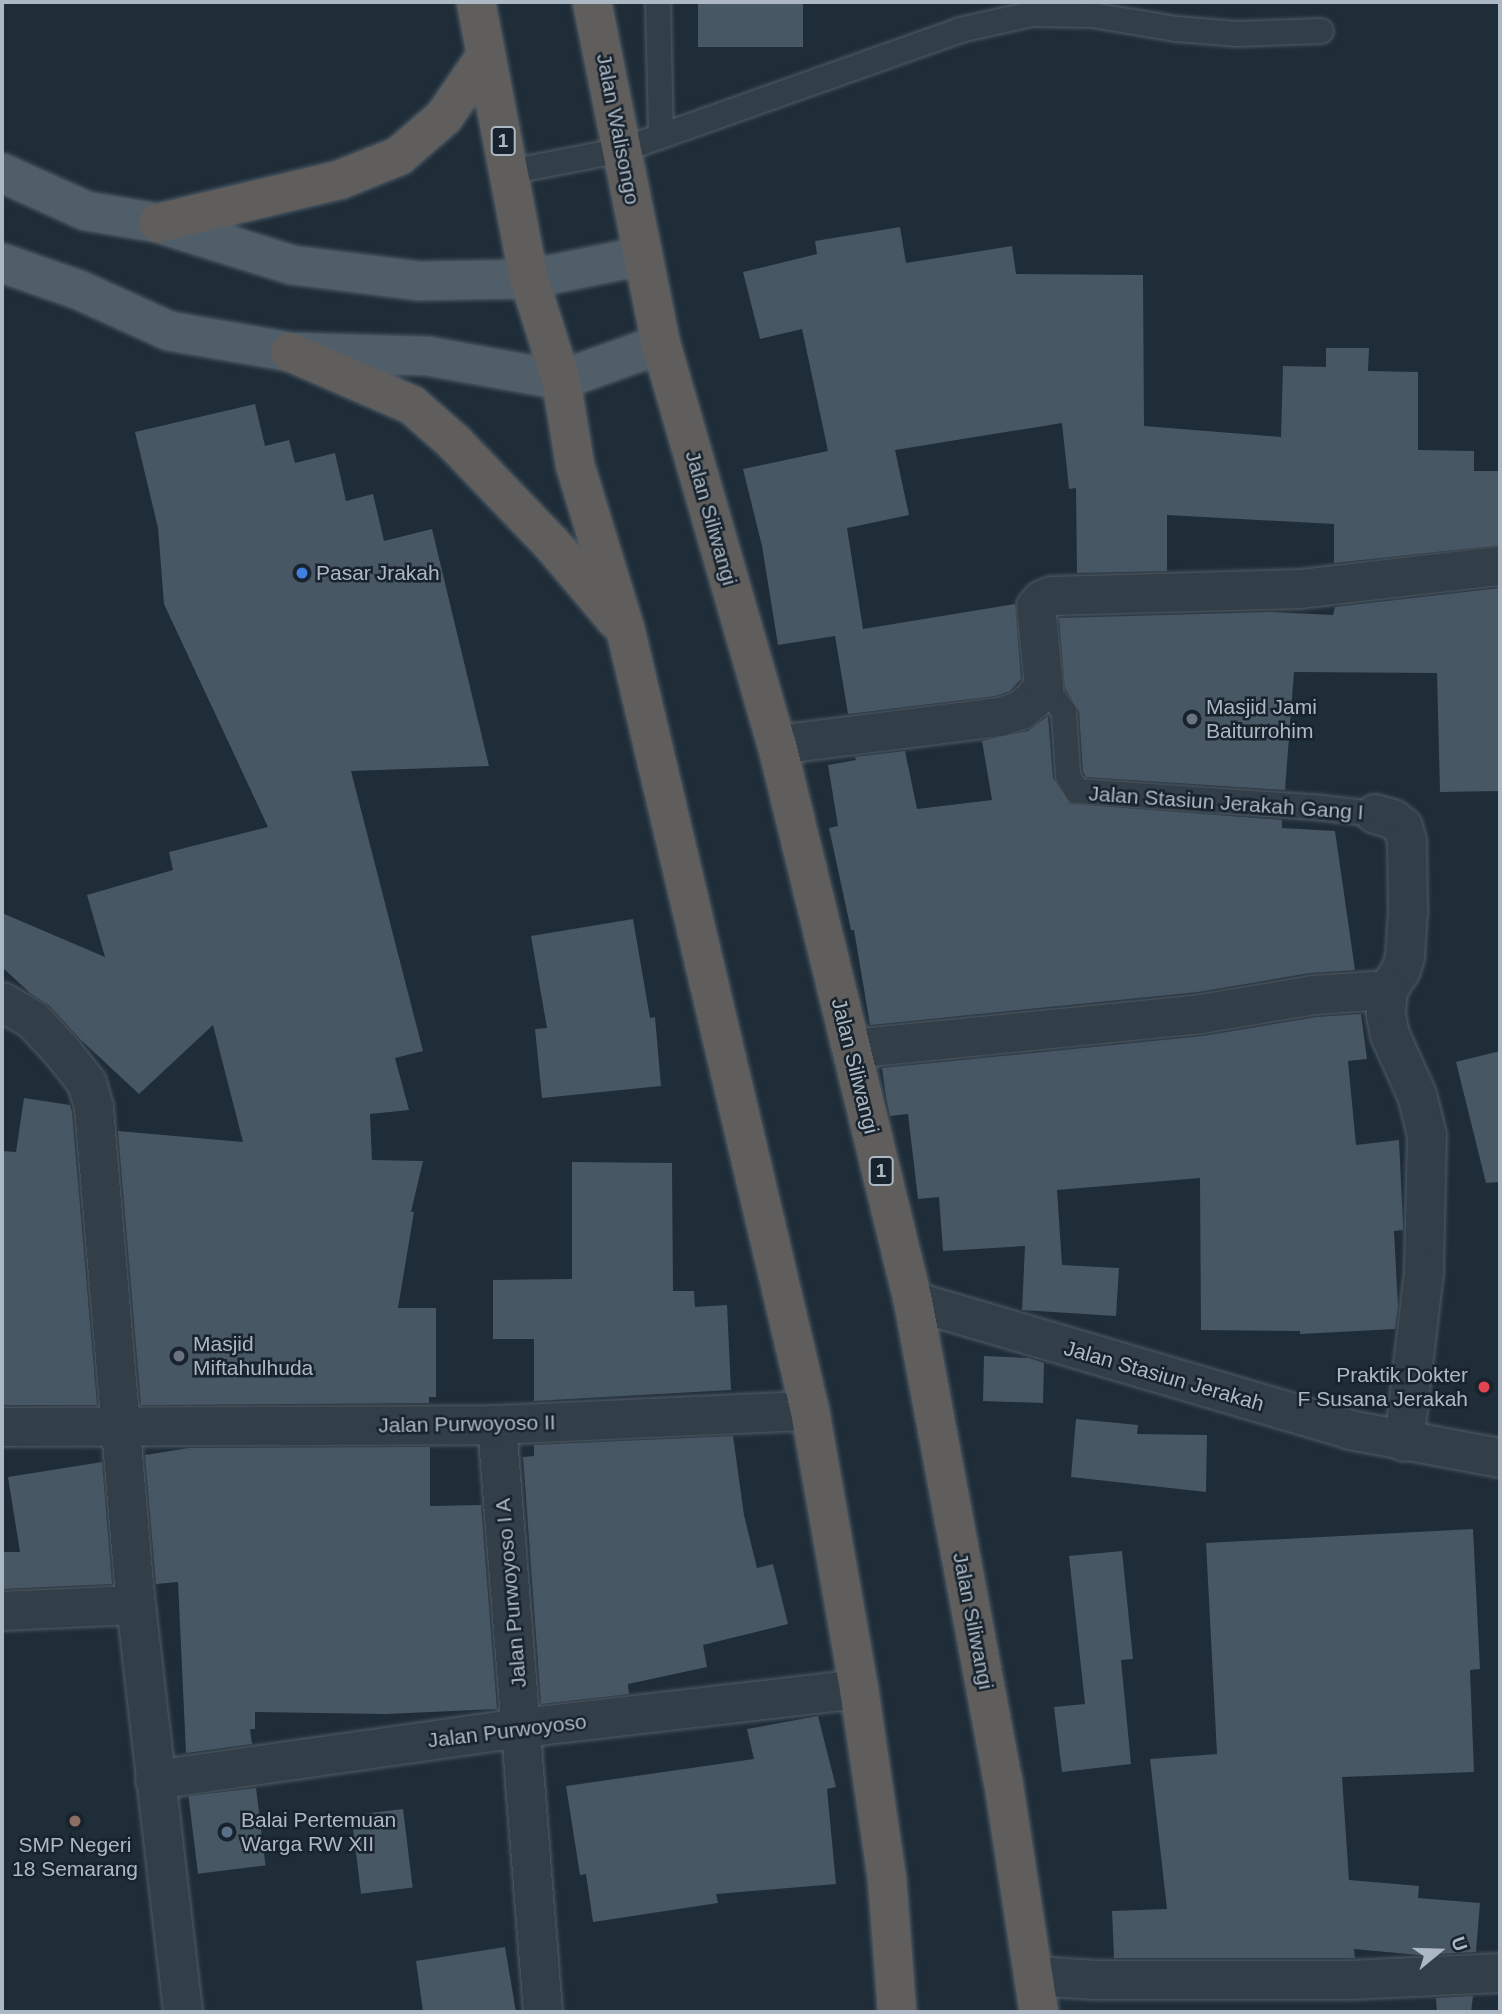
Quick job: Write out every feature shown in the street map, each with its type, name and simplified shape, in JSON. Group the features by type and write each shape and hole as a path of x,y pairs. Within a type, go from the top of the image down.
{"highway":[{"name":"1","path":"476,2 529,279 561,380 575,465 626,632 810,1411 859,1689 887,1878 897,2012"},
{"name":"Jalan Walisongo","path":"592,2 642,256"},
{"path":"158,223 339,180 399,156 444,117 486,56"},
{"name":"Jalan Siliwangi","path":"642,256 661,344 777,745 913,1301 1003,1780 1037,1994"},
{"path":"290,352 412,405 454,442 551,544 626,632"}],"main road":[{"path":"2,173 86,211 158,223 292,265 418,281 529,279 642,256"},
{"path":"2,263 79,290 169,331 290,352 427,356 561,380 661,344"}],"street":[{"path":"777,745 1000,717 1021,710 1044,686 1036,607 1042,600 1052,596 1300,589 1500,566"},
{"name":"Jalan Stasiun Jerakah Gang I","path":"1375,814 1393,819 1403,827 1407,841 1408,911 1405,957 1401,970 1388,990 1386,1015 1390,1035 1417,1095 1427,1135 1424,1272 1404,1442"},
{"path":"851,1049 1201,1014 1314,995 1388,990"},
{"path":"2,1002 33,1020 87,1083 94,1108 136,1605 183,2012"},
{"name":"Jalan Stasiun Jerakah","path":"913,1301 1350,1430 1500,1458"},
{"name":"Jalan Purwoyoso II","path":"2,1427 123,1429 497,1425 810,1411"},
{"name":"Jalan Purwoyoso I A","path":"497,1425 543,2012"},
{"path":"2,1611 136,1605"},
{"name":"Jalan Purwoyoso","path":"155,1780 522,1728 859,1689"},
{"path":"1037,1994 1096,1980 1350,1980 1500,1973"}],"lane":[{"path":"657,2 661,136"},
{"path":"509,172 622,150 960,30 1031,15 1092,15 1177,29 1237,34 1321,31"},
{"name":"Jalan Stasiun Jerakah Gang I","path":"1044,686 1065,712 1068,776 1077,791 1313,807 1375,814"}],"building":[{"path":"698,2 803,2 803,47 698,47"},
{"path":"900,227 906,263 1012,246 1016,274 1143,275 1144,426 1281,437 1283,366 1326,367 1326,348 1369,348 1368,371 1418,372 1418,450 1474,451 1474,471 1500,471 1500,545 1334,563 1334,524 1167,515 1167,571 1077,573 1076,488 1069,489 1062,423 895,450 909,515 847,528 863,629 1015,604 1021,679 1010,691 995,696 848,714 835,636 778,645 762,546 743,469 828,451 802,329 760,339 743,272 817,254 815,241"},
{"path":"255,404 265,446 289,440 295,463 335,453 346,501 373,494 384,541 432,529 489,766 351,771 423,1051 395,1058 409,1110 370,1114 372,1160 423,1161 411,1212 414,1212 398,1308 436,1308 436,1397 429,1397 429,1403 141,1405 118,1131 243,1142 213,1025 139,1094 82,1041 49,1005 30,993 2,967 2,913 105,957 87,895 173,870 169,852 268,827 164,604 158,528 135,432"},
{"path":"1500,588 1500,791 1440,792 1437,673 1294,672 1285,790 1086,777 1083,771 1079,711 1065,688 1059,618 1271,612 1333,615 1335,607"},
{"path":"1048,716 1053,778 1070,804 1282,820 1282,828 1335,831 1355,970 1310,973 1198,992 870,1025 854,930 851,930 829,828 838,826 828,765 856,760 855,757 905,751 917,809 992,800 982,741 1028,731"},
{"path":"633,919 650,1018 655,1017 661,1086 542,1098 535,1029 547,1028 531,936"},
{"path":"1361,1014 1367,1059 1348,1061 1356,1145 1399,1140 1403,1230 1394,1231 1398,1306 1395,1329 1300,1334 1300,1331 1201,1330 1200,1178 1057,1190 1062,1265 1119,1268 1116,1316 1022,1310 1025,1246 943,1251 939,1197 918,1199 908,1114 890,1116 886,1097 882,1068 1203,1036 1317,1017"},
{"path":"1500,1051 1500,1182 1486,1183 1456,1062"},
{"path":"24,1098 70,1105 72,1112 97,1405 2,1405 2,1151 16,1152"},
{"path":"572,1162 672,1163 673,1291 694,1291 695,1307 727,1305 731,1390 534,1401 534,1339 493,1339 493,1280 572,1279"},
{"path":"984,1356 1029,1358 1044,1363 1043,1403 983,1401"},
{"path":"1076,1419 1138,1425 1137,1434 1207,1435 1206,1492 1071,1477"},
{"path":"733,1436 744,1515 757,1568 773,1564 788,1624 703,1645 707,1667 628,1684 629,1694 541,1704 523,1457 534,1456 534,1445"},
{"path":"430,1447 430,1506 481,1505 497,1709 386,1714 255,1712 255,1729 250,1729 252,1744 186,1753 178,1582 156,1584 145,1455 189,1448"},
{"path":"102,1462 112,1584 2,1589 2,1552 20,1552 8,1477"},
{"path":"1473,1529 1480,1669 1470,1670 1474,1772 1342,1777 1349,1880 1419,1886 1418,1898 1480,1903 1476,1952 1419,1955 1354,1949 1355,1958 1114,1958 1112,1911 1167,1909 1150,1759 1217,1754 1206,1543"},
{"path":"1122,1551 1133,1659 1121,1660 1131,1764 1062,1772 1054,1707 1085,1704 1069,1556"},
{"path":"818,1716 836,1787 827,1789 836,1884 716,1894 718,1903 593,1922 586,1874 580,1875 566,1786 754,1759 747,1729"},
{"name":"Balai Pertemuan Warga RW XII","path":"256,1788 266,1865 198,1874 189,1796"},
{"path":"403,1809 413,1887 361,1894 351,1815"},
{"path":"505,1947 516,2012 423,2012 416,1961"},
{"path":"1473,1996 1471,2012 1437,2012 1436,1998"}],"place":[{"name":"Pasar Jrakah","path":"302,573"},
{"name":"Masjid Jami Baiturrohim","path":"1192,719"},
{"name":"Masjid Miftahulhuda","path":"179,1356"},
{"name":"Praktik Dokter F Susana Jerakah","path":"1484,1387"},
{"name":"SMP Negeri 18 Semarang","path":"75,1821"},
{"name":"Balai Pertemuan Warga RW XII","path":"227,1832"}]}
